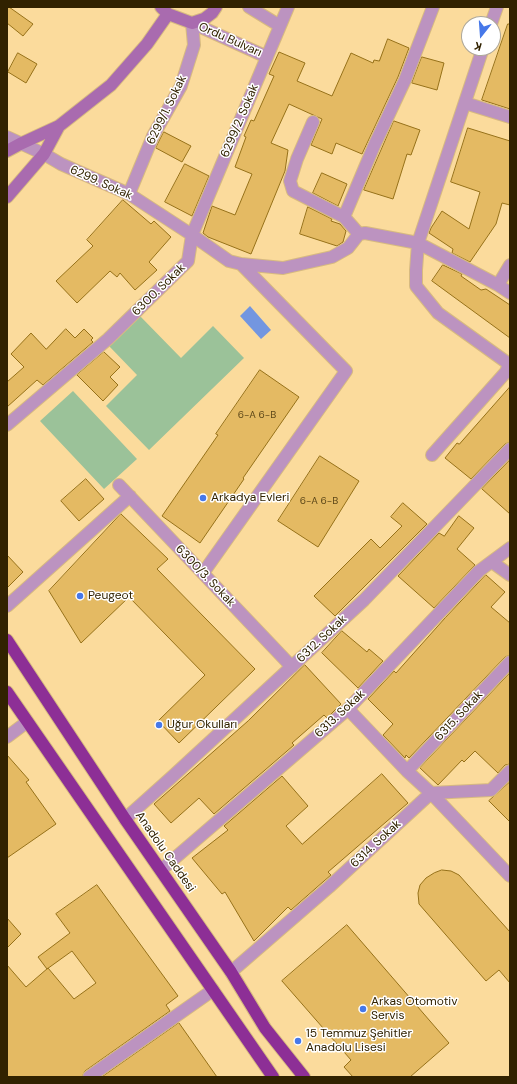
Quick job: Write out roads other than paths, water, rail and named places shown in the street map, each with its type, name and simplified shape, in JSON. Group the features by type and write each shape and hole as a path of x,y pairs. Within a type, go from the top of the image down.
{"highway":[{"name":"Anadolu Caddesi","path":"7,640 125,819 231,972 265,1028 304,1077"},
{"path":"7,692 273,1077"}],"main road":[{"name":"Ordu Bulvarı","path":"164,11 192,23 204,19 212,13 216,7"},
{"path":"7,151 59,126 112,85 147,44 164,11"},
{"path":"7,197 44,154 59,126"}],"street":[{"path":"249,7 280,26"},
{"name":"6299/2. Sokak","path":"192,235 288,7"},
{"path":"344,217 374,146 405,80 432,7"},
{"name":"Ordu Bulvarı","path":"192,23 267,56"},
{"name":"6299/1. Sokak","path":"130,194 153,136 181,86 194,45 192,23"},
{"path":"432,455 506,372 509,364 438,313 416,286 418,243 480,56"},
{"path":"464,103 510,117"},
{"path":"313,122 297,159 290,181 293,191 344,217 359,234"},
{"name":"6299. Sokak","path":"7,137 44,154 61,164 130,194 192,235"},
{"path":"192,235 229,261 241,264 283,268 332,257 348,248 359,234 365,233 418,243 498,284 510,293"},
{"name":"6300. Sokak","path":"7,425 108,338 188,261 192,235"},
{"path":"203,573 346,371 241,264"},
{"path":"498,284 510,265"},
{"name":"6312. Sokak","path":"125,819 364,600 510,449"},
{"name":"6300/3. Sokak","path":"119,485 292,667"},
{"path":"7,606 130,496"},
{"name":"6313. Sokak","path":"161,870 348,709 478,571 510,548"},
{"path":"492,562 510,576"},
{"name":"6315. Sokak","path":"407,771 510,662"},
{"path":"348,709 510,876"},
{"path":"7,738 28,722"},
{"path":"431,793 491,790 510,772"},
{"name":"6314. Sokak","path":"231,972 329,887 431,793"},
{"path":"89,1077 213,990"}],"water":[{"path":"250,306 271,330 261,339 240,316"}],"place":[{"name":"Arkadya Evleri","path":"203,498"},
{"name":"Peugeot","path":"80,596"},
{"name":"Uğur Okulları","path":"159,725"},
{"name":"Arkas Otomotiv Servis","path":"363,1009"},
{"name":"15 Temmuz Şehitler Anadolu Lisesi","path":"298,1041"}]}
